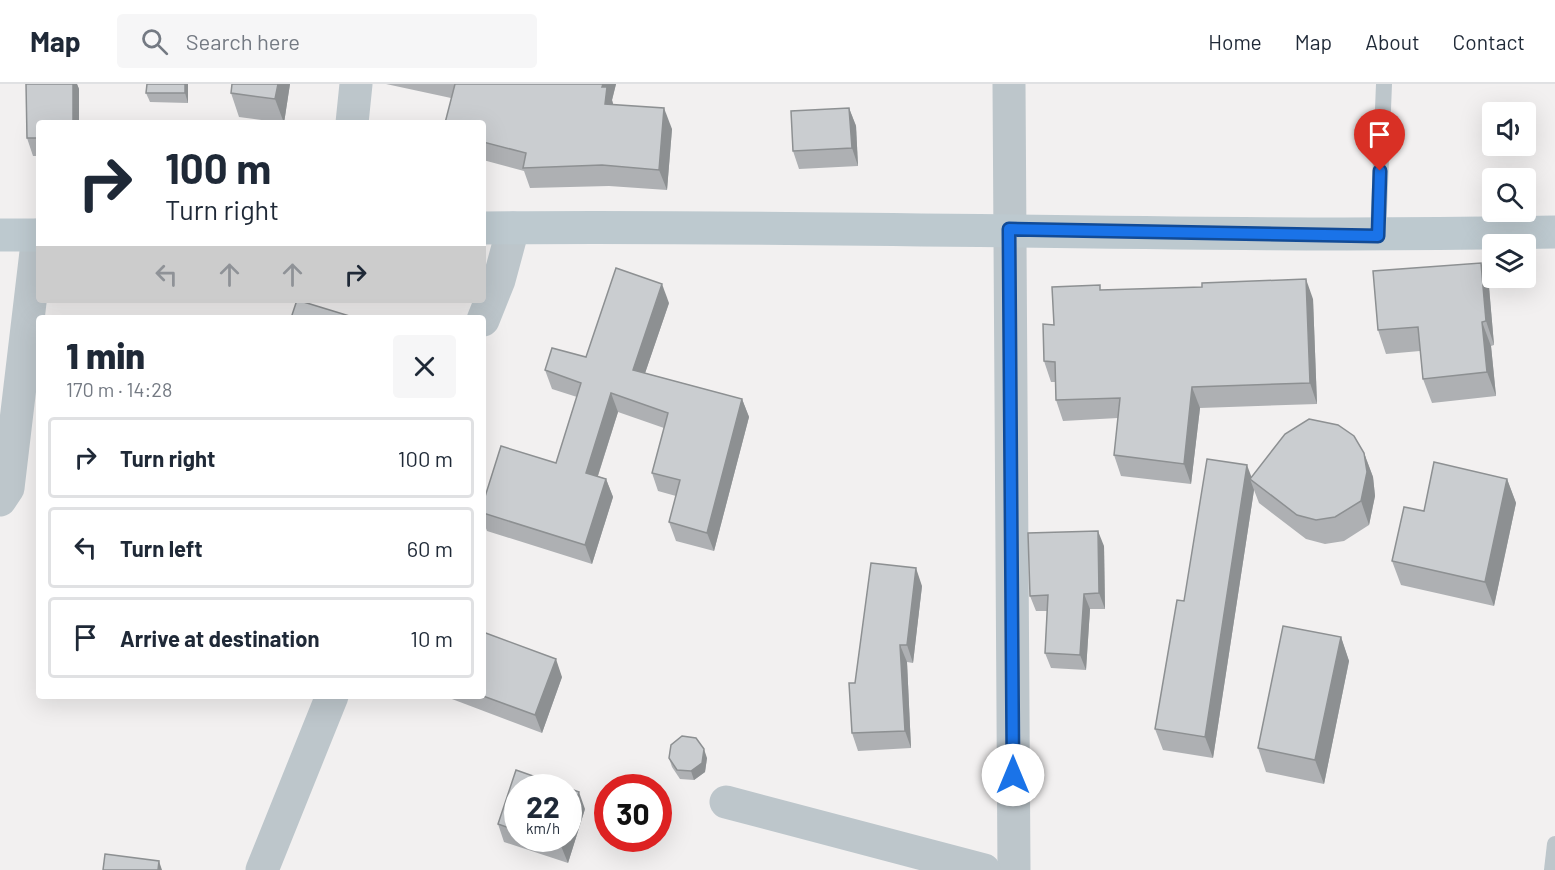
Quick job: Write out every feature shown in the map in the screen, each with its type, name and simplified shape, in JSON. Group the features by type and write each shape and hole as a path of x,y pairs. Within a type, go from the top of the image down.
{"street":[{"path":"352,120 356,84"},
{"path":"1009,84 1014,870"},
{"path":"485,315 499,280 498,228 1009,229 1378,236 1555,232"},
{"path":"0,236 36,235"},
{"path":"0,500 8,488 36,252"},
{"path":"262,870 331,699"},
{"path":"726,802 984,870"}],"lane":[{"path":"1378,236 1384,84"},
{"path":"1552,870 1555,844"}],"building":[{"path":"26,84 73,84 73,120 36,120 36,138 27,138"},
{"path":"147,84 185,84 185,93 146,93"},
{"path":"232,84 278,84 275,99 231,93"},
{"path":"455,84 603,84 602,87 607,87 605,104 664,108 659,170 602,165 523,168 526,153 486,143 486,120 446,120"},
{"path":"849,108 852,148 793,151 791,111"},
{"path":"1481,263 1486,321 1482,322 1487,372 1423,379 1418,327 1378,330 1373,271"},
{"path":"616,268 662,284 633,370 742,399 707,533 669,522 680,480 652,473 668,413 611,393 586,473 606,479 585,545 486,514 486,494 501,446 556,463 581,383 545,370 552,348 586,357"},
{"path":"1306,279 1310,383 1192,387 1184,464 1114,455 1120,398 1056,400 1055,362 1044,361 1043,324 1054,325 1052,287 1100,285 1100,290 1202,287 1202,283"},
{"path":"296,303 307,303 346,315 292,315"},
{"path":"1309,419 1338,425 1354,436 1364,453 1367,472 1361,501 1335,517 1316,520 1297,515 1250,479 1285,434"},
{"path":"1207,459 1247,465 1205,737 1155,729 1177,600 1184,601"},
{"path":"1434,462 1507,479 1485,582 1392,561 1404,507 1424,511"},
{"path":"1098,531 1099,593 1084,594 1080,655 1045,653 1048,595 1030,596 1028,533"},
{"path":"871,563 916,568 907,645 900,645 905,731 852,733 849,683 855,683"},
{"path":"1283,626 1341,637 1315,760 1258,748"},
{"path":"486,633 556,659 535,715 486,697"},
{"path":"682,736 696,738 704,749 702,763 691,771 677,770 669,758 671,745"},
{"path":"516,770 527,774 515,774"},
{"path":"504,806 504,826 498,824"},
{"path":"105,854 159,861 158,870 103,870"}],"route":[{"path":"1013,775 1009,229 1378,236 1380,171"}]}
